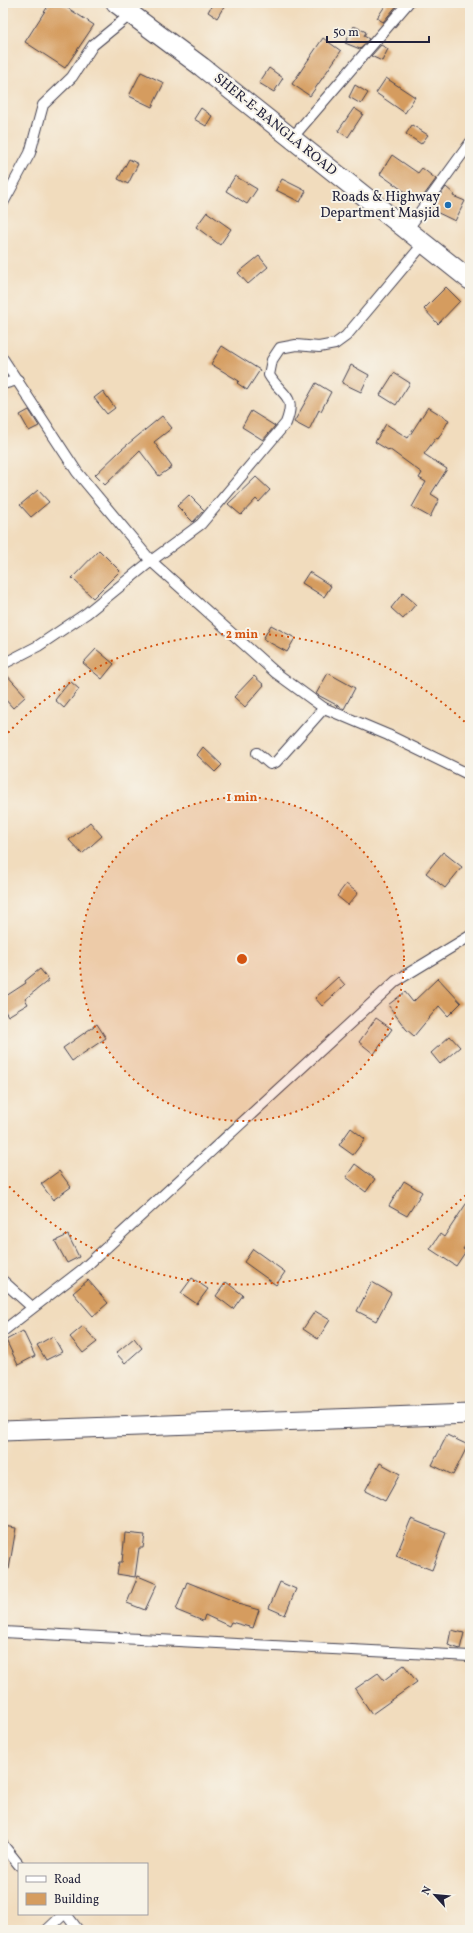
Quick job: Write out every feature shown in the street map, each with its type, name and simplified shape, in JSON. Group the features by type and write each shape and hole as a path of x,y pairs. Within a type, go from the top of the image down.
{"highway":[{"name":"SHER-E-BANGLA ROAD","path":"116,3 134,8 202,67 470,280"},
{"path":"3,1431 470,1414"}],"street":[{"path":"292,138 408,3"},
{"path":"3,203 30,153 43,105 72,77 93,45 134,8"},
{"path":"407,230 470,143"},
{"path":"3,664 38,646 87,613 151,561 201,524 286,423 292,409 288,396 276,386 269,375 272,360 280,348 296,345 319,347 334,344 351,330 424,244"},
{"path":"3,359 77,472 151,561 276,673 324,708 388,735 470,775"},
{"path":"3,384 18,380"},
{"path":"256,753 270,764 276,762 324,708"},
{"path":"3,1331 83,1269 396,981 470,936"},
{"path":"3,1281 32,1308"},
{"path":"3,1632 470,1656"},
{"path":"3,1845 18,1864"},
{"path":"46,1930 64,1915"},
{"path":"66,1915 78,1930"}],"building":[{"path":"50,3 60,3 94,25 65,68 25,42"},
{"path":"213,3 226,3 217,18 208,12"},
{"path":"387,3 399,3 383,22 377,18"},
{"path":"354,26 366,32 364,36 369,39 360,49 345,43"},
{"path":"323,38 341,51 310,96 292,84"},
{"path":"381,45 388,49 382,61 371,56"},
{"path":"269,68 283,78 274,92 259,83"},
{"path":"141,72 164,83 152,107 129,96"},
{"path":"386,78 415,97 405,113 376,93"},
{"path":"355,85 368,93 361,104 349,97"},
{"path":"201,108 212,116 206,126 194,119"},
{"path":"354,108 363,114 348,137 338,131"},
{"path":"412,125 428,135 421,144 406,134"},
{"path":"392,155 418,173 422,168 436,179 419,202 380,174"},
{"path":"129,159 138,164 128,184 118,179"},
{"path":"235,176 257,189 247,204 226,191"},
{"path":"282,179 306,191 300,202 276,190"},
{"name":"Roads & Highway Department Masjid","path":"446,187 454,194 453,196 465,201 455,221 430,209"},
{"path":"207,212 231,229 220,245 196,227"},
{"path":"259,256 268,267 248,284 238,273"},
{"path":"446,287 460,301 438,324 424,309"},
{"path":"222,346 260,370 247,390 237,383 239,381 211,364"},
{"path":"351,365 369,375 361,392 342,383"},
{"path":"394,373 410,383 396,405 380,395"},
{"path":"316,383 331,392 321,411 319,410 309,430 294,422"},
{"path":"103,391 115,408 107,414 94,398"},
{"path":"428,407 449,420 438,439 436,438 424,454 447,469 431,494 439,499 430,517 412,507 426,482 419,478 422,473 389,449 388,450 375,442 386,424 408,438"},
{"path":"29,410 39,426 29,431 20,415"},
{"path":"251,411 275,426 263,440 242,427"},
{"path":"162,416 172,428 154,442 172,467 159,476 140,451 105,485 95,475 122,449"},
{"path":"256,477 270,490 259,502 256,499 241,515 228,504"},
{"path":"38,490 49,502 31,517 20,505"},
{"path":"189,495 204,510 193,522 177,506"},
{"path":"99,550 120,571 93,598 72,578"},
{"path":"309,572 331,586 324,597 302,583"},
{"path":"403,593 416,604 403,619 391,608"},
{"path":"271,625 295,638 287,652 263,639"},
{"path":"96,649 114,664 102,679 83,663"},
{"path":"3,671 26,696 13,708 3,697"},
{"path":"328,673 355,688 344,709 316,694"},
{"path":"254,676 264,685 245,707 234,697"},
{"path":"70,681 79,689 64,708 55,700"},
{"path":"203,747 222,765 215,772 197,755"},
{"path":"90,822 102,836 82,854 69,840"},
{"path":"443,852 462,867 445,888 426,873"},
{"path":"346,884 358,893 348,905 337,896"},
{"path":"40,969 49,980 25,999 28,1004 8,1016 3,1008 3,998 26,983 25,981"},
{"path":"338,977 345,985 322,1006 315,998"},
{"path":"438,978 461,1003 448,1016 439,1006 414,1036 406,1029 388,1005 405,992 413,1002"},
{"path":"376,1018 392,1029 374,1054 359,1042"},
{"path":"97,1024 106,1038 72,1061 63,1048"},
{"path":"450,1036 460,1047 440,1064 431,1053"},
{"path":"351,1128 365,1139 353,1155 339,1145"},
{"path":"355,1164 375,1179 366,1192 346,1177"},
{"path":"59,1171 71,1187 53,1200 41,1184"},
{"path":"404,1181 422,1192 407,1216 389,1206"},
{"path":"470,1198 470,1240 463,1249 466,1251 456,1266 430,1249 440,1234 444,1237"},
{"path":"68,1235 79,1257 67,1263 55,1241"},
{"path":"253,1249 285,1272 276,1285 244,1262"},
{"path":"192,1278 208,1289 197,1304 181,1293"},
{"path":"88,1280 108,1303 93,1316 73,1293"},
{"path":"226,1282 243,1295 233,1309 216,1296"},
{"path":"372,1282 391,1293 376,1321 357,1311"},
{"path":"315,1311 330,1320 318,1339 303,1329"},
{"path":"83,1326 97,1342 83,1353 70,1337"},
{"path":"23,1331 35,1356 18,1365 6,1340"},
{"path":"53,1336 62,1352 46,1360 37,1345"},
{"path":"134,1338 142,1348 125,1363 116,1353"},
{"path":"447,1435 468,1445 453,1475 432,1465"},
{"path":"380,1463 400,1474 385,1501 365,1491"},
{"path":"411,1519 446,1533 432,1570 396,1556"},
{"path":"3,1526 16,1528 9,1569 3,1569"},
{"path":"125,1533 145,1535 143,1548 139,1548 135,1577 117,1574 119,1562 122,1562"},
{"path":"138,1576 157,1584 145,1610 127,1603"},
{"path":"187,1582 239,1603 238,1604 259,1610 253,1628 231,1622 229,1626 205,1615 203,1621 176,1610"},
{"path":"280,1582 296,1589 285,1615 269,1608"},
{"path":"451,1630 464,1633 460,1649 448,1645"},
{"path":"404,1665 417,1682 372,1714 355,1689 378,1673 384,1680"}],"place":[{"name":"Roads & Highway Department Masjid","path":"448,205"}]}
